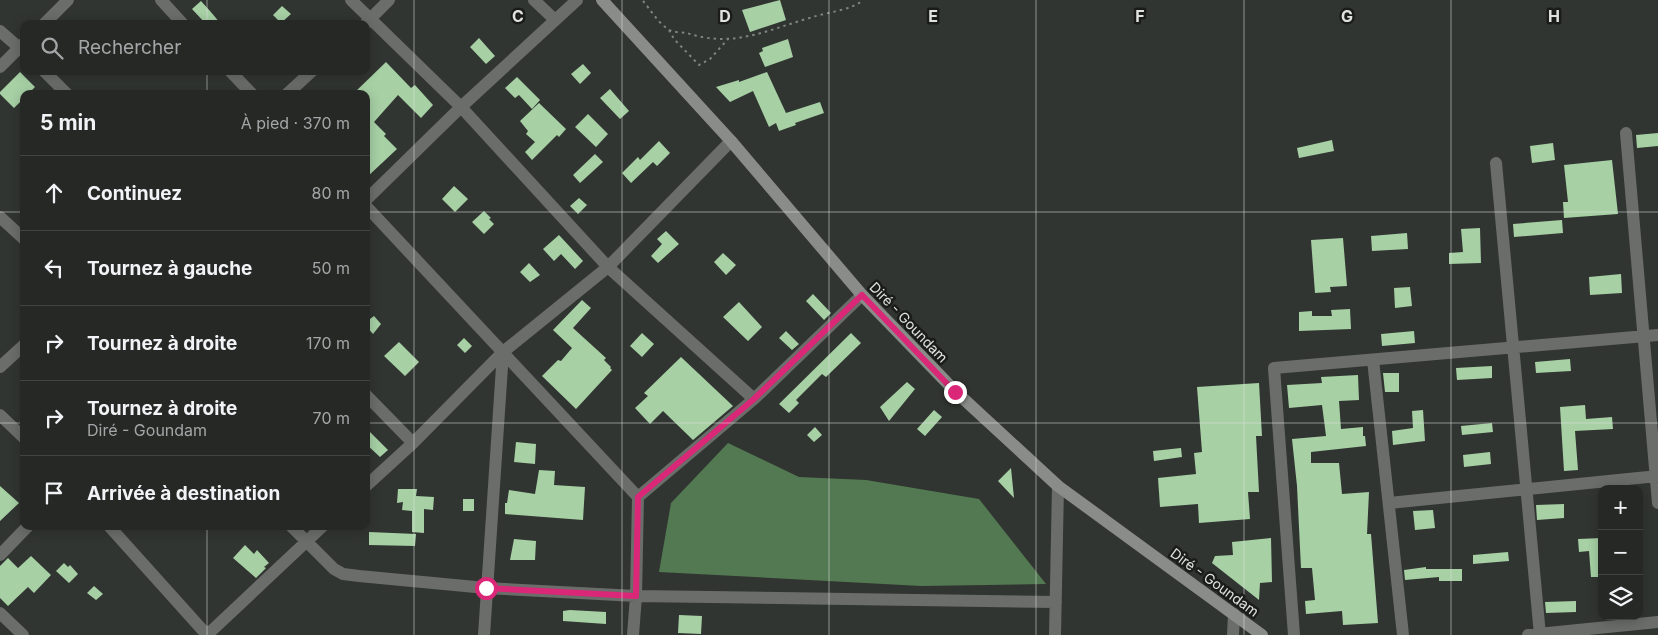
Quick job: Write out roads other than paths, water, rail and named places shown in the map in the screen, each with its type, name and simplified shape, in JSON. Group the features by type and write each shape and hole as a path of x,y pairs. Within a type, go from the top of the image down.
{"main road":[{"name":"Diré - Goundam","path":"602,0 731,141 862,295 955,392 1058,486 1262,635"}],"street":[{"path":"48,20 68,0"},
{"path":"161,0 179,20"},
{"path":"351,0 367,20"},
{"path":"369,20 389,0"},
{"path":"534,0 555,20"},
{"path":"370,196 460,107 577,0"},
{"path":"370,23 460,107 608,267 754,399"},
{"path":"0,31 20,46"},
{"path":"0,67 20,49"},
{"path":"48,75 63,90"},
{"path":"234,75 248,90"},
{"path":"291,90 308,75"},
{"path":"1626,133 1658,503"},
{"path":"370,482 413,443 504,352 608,267 731,141"},
{"path":"1496,163 1526,489 1536,635 1658,622"},
{"path":"370,210 638,497 636,596 633,635"},
{"path":"0,217 20,236"},
{"path":"638,497 754,399 862,295"},
{"path":"1294,635 1274,368 1658,335"},
{"path":"0,367 20,350"},
{"path":"484,635 504,352"},
{"path":"1373,360 1403,635"},
{"path":"370,399 413,443"},
{"path":"0,414 20,434"},
{"path":"1389,503 1657,476"},
{"path":"1055,635 1058,486"},
{"path":"0,555 24,530"},
{"path":"113,530 207,635 319,530"},
{"path":"295,530 334,570 343,574 486,588 636,596 1056,602"},
{"path":"0,613 23,635"},
{"path":"1233,635 1234,614"}]}
